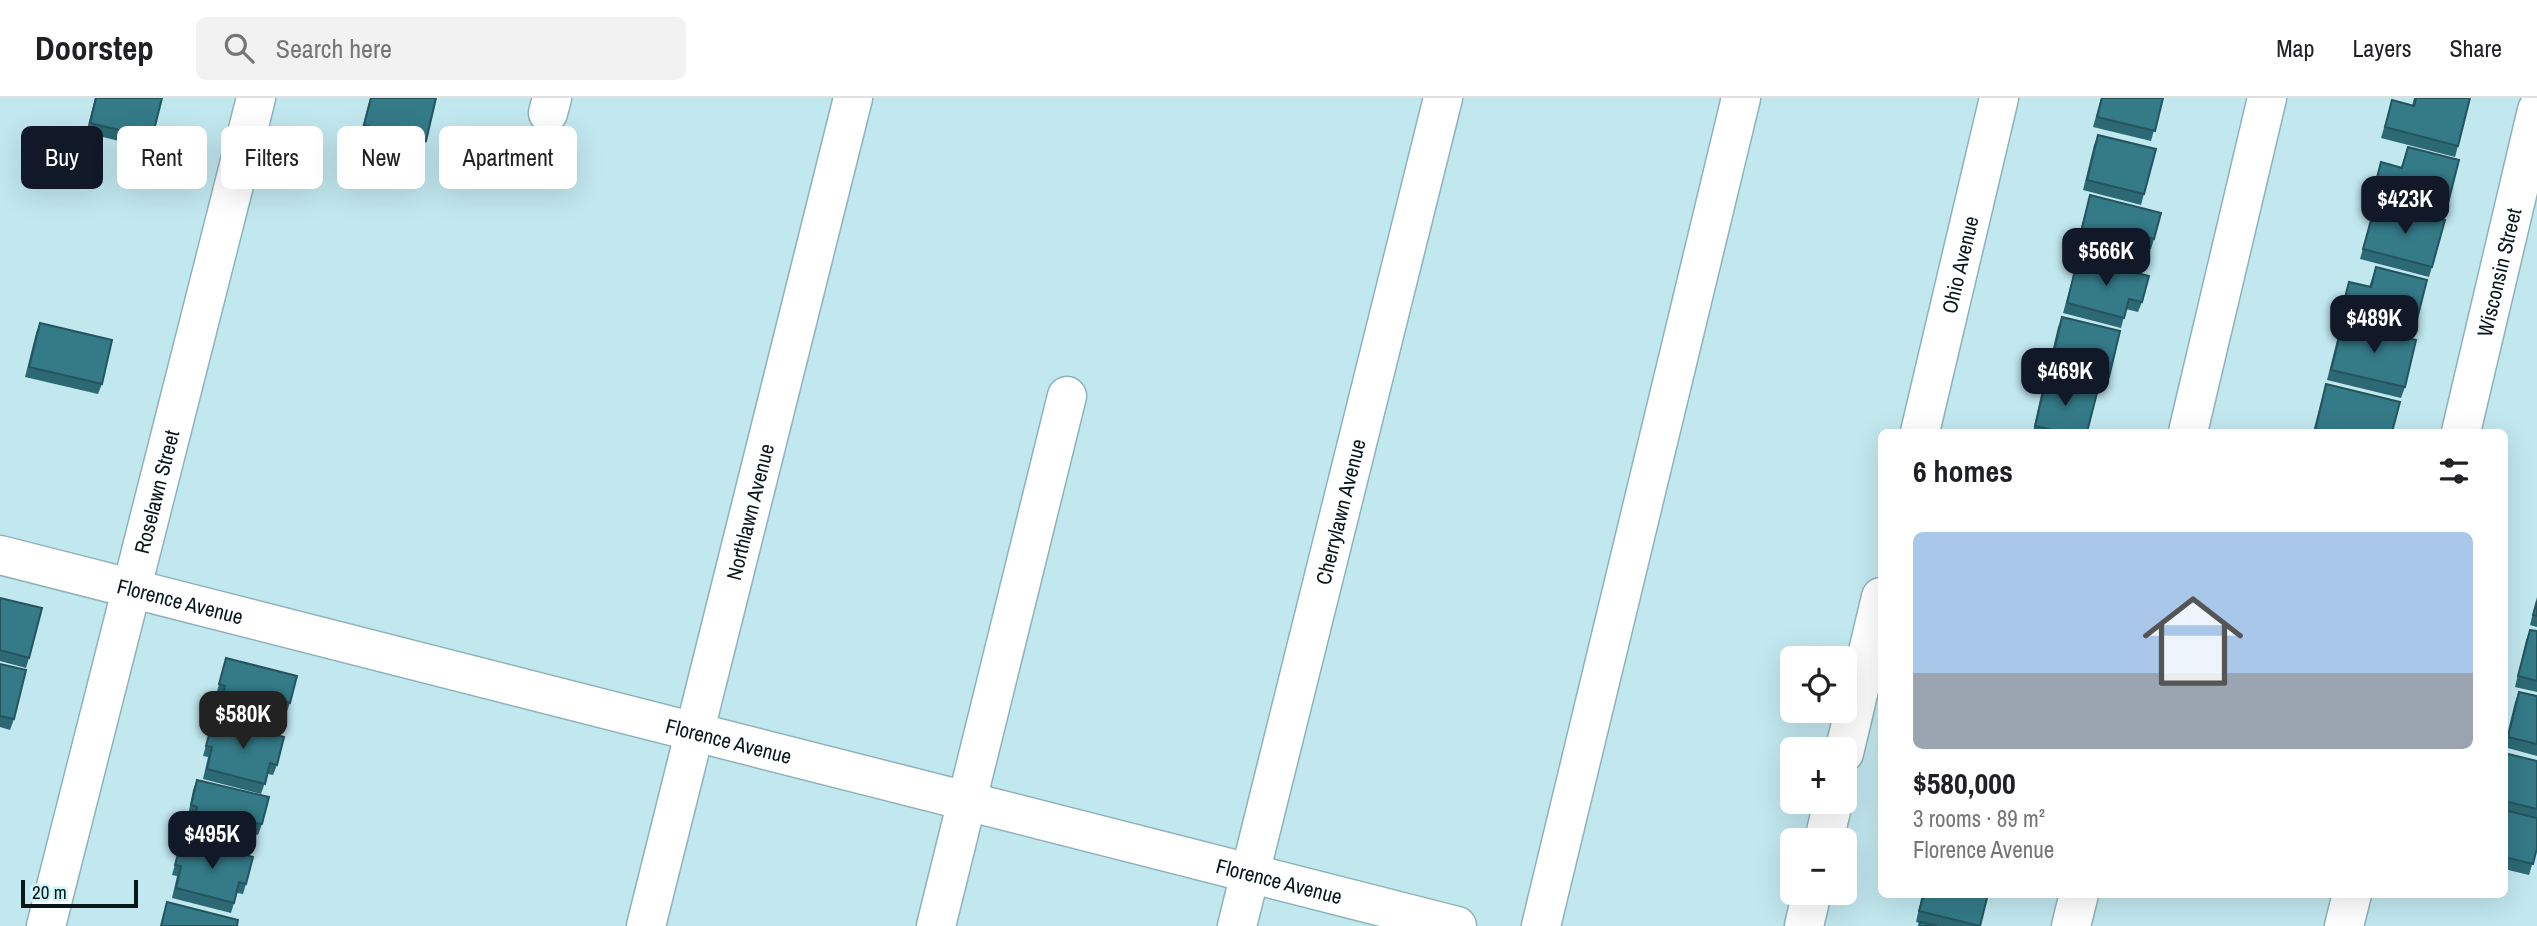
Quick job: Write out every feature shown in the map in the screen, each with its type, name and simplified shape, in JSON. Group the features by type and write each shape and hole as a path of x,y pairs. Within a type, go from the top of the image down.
{"street":[{"name":"Roselawn Street","path":"46,926 256,98"},
{"name":"Northlawn Avenue","path":"646,926 853,98"},
{"name":"Cherrylawn Avenue","path":"1237,926 1443,98"},
{"path":"1541,926 1741,98"},
{"name":"Ohio Avenue","path":"1921,429 1999,98"},
{"path":"2189,429 2267,98"},
{"name":"Wisconsin Street","path":"2462,429 2537,110"},
{"path":"936,926 965,800 1067,397"},
{"name":"Florence Avenue","path":"0,555 696,730 1457,926"},
{"path":"1848,737 1878,610"},
{"path":"2071,926 2078,898"},
{"path":"2344,926 2351,898"},
{"path":"1804,926 1809,905"}],"building":[{"path":"96,98 162,98 155,126 117,126 117,130 90,123"},
{"path":"371,98 436,98 426,141 425,126 364,125"},
{"path":"2102,98 2163,98 2155,131 2097,117"},
{"path":"2416,98 2470,98 2458,146 2385,127 2392,100 2414,106"},
{"path":"2098,135 2156,149 2144,194 2087,180"},
{"path":"2408,147 2459,160 2447,207 2374,189 2381,162 2402,168"},
{"path":"2090,195 2161,213 2154,239 2141,235 2136,254 2079,240"},
{"path":"2393,206 2445,220 2432,267 2363,249 2373,213 2390,218"},
{"path":"2078,258 2149,276 2142,302 2129,299 2124,318 2067,303"},
{"path":"2376,267 2427,280 2415,327 2342,309 2349,282 2371,287"},
{"path":"2062,317 2120,331 2109,377 2051,363"},
{"path":"2343,322 2416,340 2405,387 2331,370"},
{"path":"40,323 112,340 102,384 29,367"},
{"path":"2046,380 2097,393 2088,429 2048,429 2035,426"},
{"path":"2326,384 2400,402 2393,429 2315,429"},
{"path":"0,598 42,608 29,658 0,650"},
{"path":"2530,630 2537,631 2537,681 2518,676"},
{"path":"226,658 297,676 290,703 283,701 278,722 220,708 225,686 219,684"},
{"path":"0,664 26,670 14,719 0,716"},
{"path":"2519,692 2537,696 2537,744 2508,737"},
{"path":"213,720 284,737 277,765 270,763 265,784 207,769 212,747 206,746"},
{"path":"2508,754 2537,761 2537,809 2508,802"},
{"path":"197,780 269,797 262,824 255,823 250,843 192,829 197,807 191,805"},
{"path":"2508,811 2537,818 2537,848 2533,864 2508,858"},
{"path":"182,839 253,857 246,884 239,882 234,903 176,888 181,866 175,865"},
{"path":"1923,898 1987,898 1980,926 1919,911"},
{"path":"167,902 238,920 237,926 161,926"},
{"path":"1920,922 1937,926 1919,926"}]}
